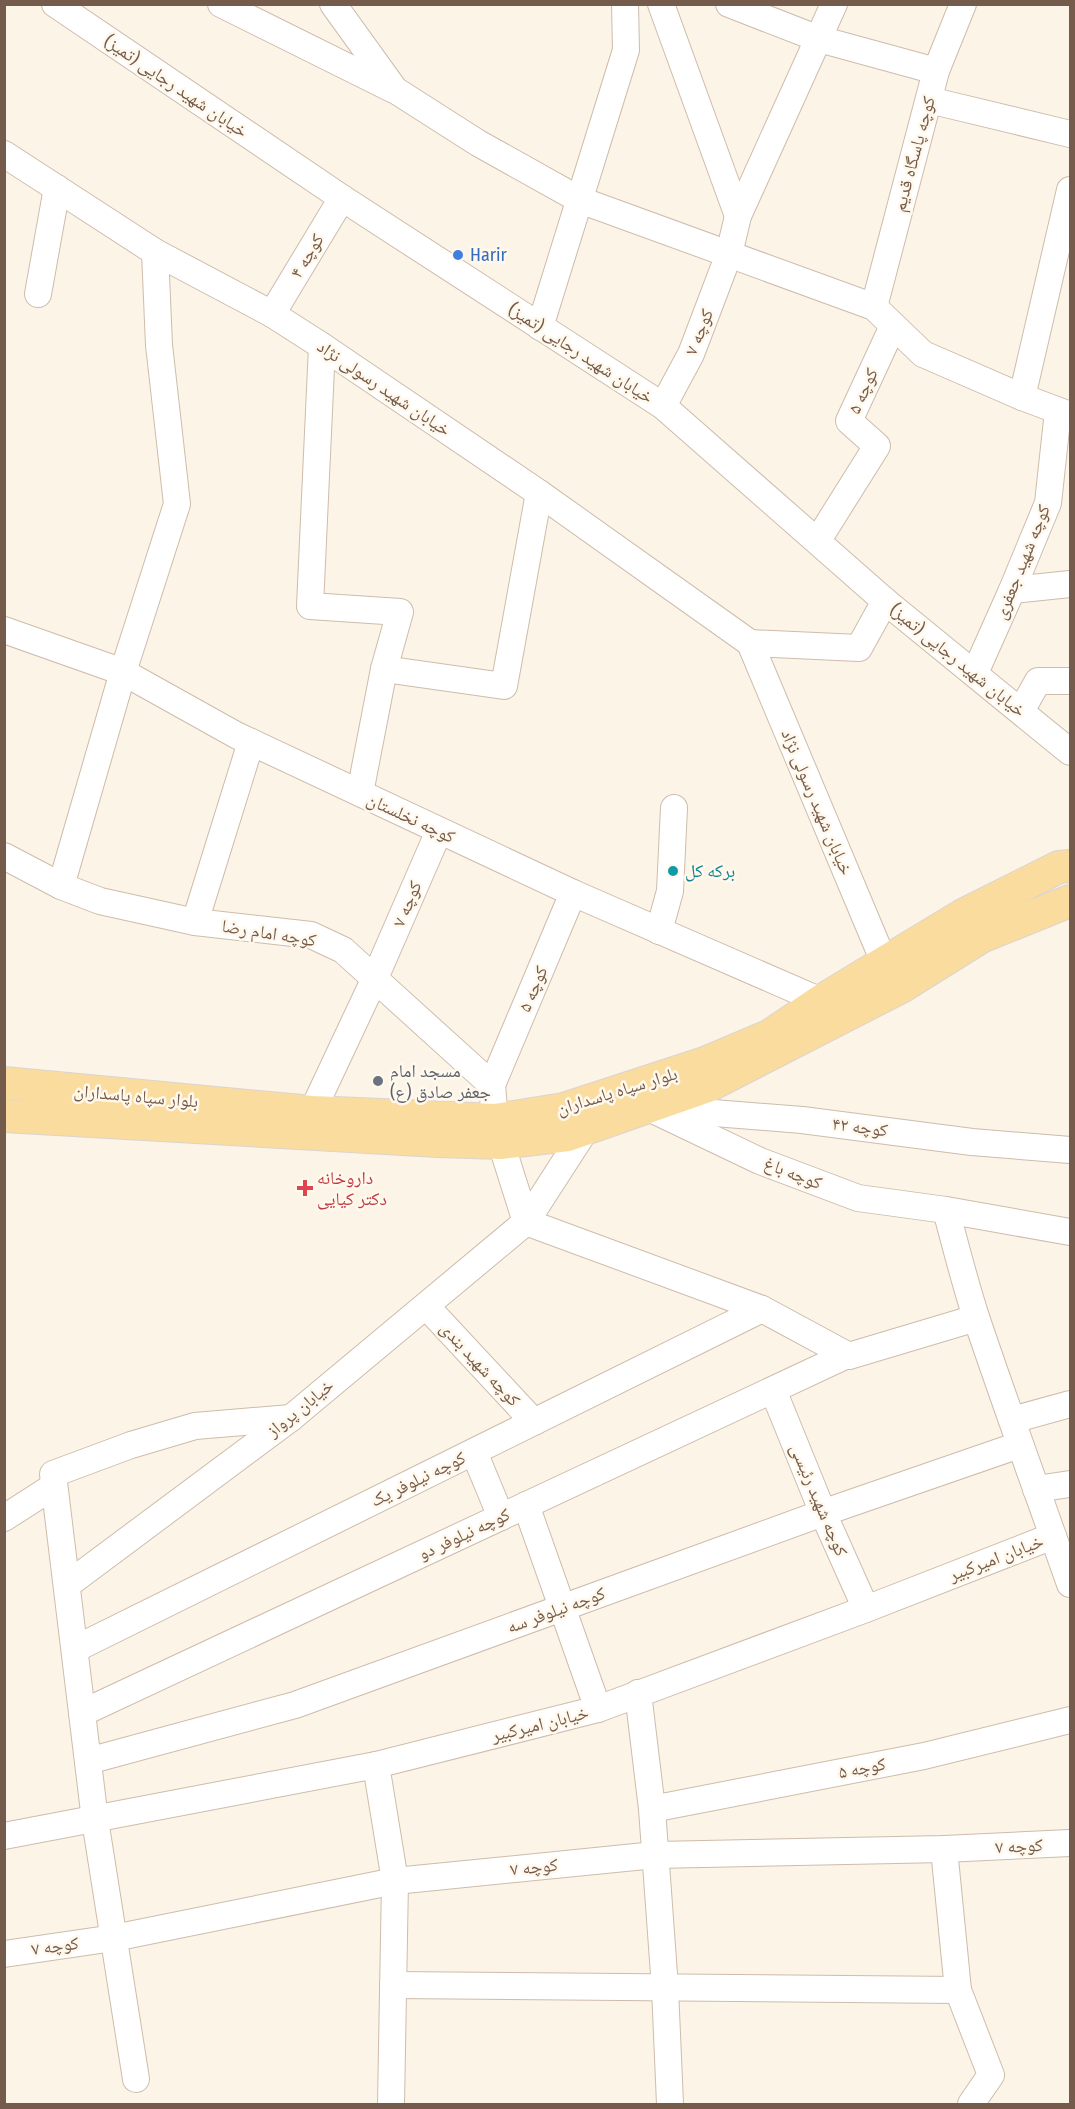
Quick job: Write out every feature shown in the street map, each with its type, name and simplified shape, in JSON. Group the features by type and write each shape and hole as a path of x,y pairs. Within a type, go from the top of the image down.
{"main road":[{"name":"بلوار سپاه پاسداران","path":"4,1116 427,1141 498,1132 705,1063 769,1036 821,1001 963,915 1059,867 1071,866"},
{"name":"بلوار سپاه پاسداران","path":"4,1083 498,1132 568,1135 708,1086 901,987 981,937 1071,901"}],"street":[{"name":"خیابان شهید رجایی (تمیز)","path":"55,4 342,198 663,406 885,601 1071,752"},
{"path":"221,4 395,90 478,143 580,200 874,307 923,354 1022,397 1064,412"},
{"path":"333,4 395,90"},
{"path":"540,327 626,50 625,4"},
{"path":"661,4 738,216"},
{"path":"729,4 819,39 936,71"},
{"name":"کوچه ۷","path":"663,406 691,354 729,254 738,216 834,4"},
{"name":"کوچه پاسگاه قدیم","path":"874,307 936,71 963,4"},
{"path":"929,100 1071,134"},
{"name":"خیابان شهید رسولی نژاد","path":"4,154 155,252 272,314 322,346 539,493 750,643 884,962"},
{"path":"38,294 57,189"},
{"path":"1022,397 1071,190"},
{"name":"کوچه ۴","path":"272,314 342,198"},
{"path":"61,886 123,672 177,504 159,345 155,252"},
{"name":"کوچه ۵","path":"818,540 877,446 849,421 893,326"},
{"path":"322,346 310,606 400,612 384,669 360,794"},
{"name":"کوچه شهید جعفری","path":"975,673 1048,503 1064,412"},
{"path":"384,669 504,686 539,493"},
{"path":"1012,590 1071,584"},
{"path":"750,643 859,648 885,601"},
{"name":"کوچه نخلستان","path":"4,630 123,672 250,742 360,794 573,894 821,1001"},
{"path":"1021,711 1038,681 1071,681"},
{"path":"195,922 250,742"},
{"path":"659,931 670,891 674,808"},
{"name":"کوچه ۷","path":"312,1112 375,978 439,831"},
{"name":"کوچه امام رضا","path":"4,856 61,886 100,901 195,922 311,935 343,950 492,1085"},
{"name":"کوچه ۵","path":"492,1085 573,894"},
{"path":"492,1085 498,1132 526,1222 762,1309 847,1355"},
{"name":"کوچه ۴۲","path":"649,1108 802,1120 972,1142 1071,1150"},
{"name":"کوچه باغ","path":"649,1108 760,1161 858,1198 946,1210 1071,1232"},
{"name":"خیابان پرواز","path":"67,1585 291,1418 526,1222 586,1129"},
{"path":"946,1210 976,1318 1019,1445 1071,1584"},
{"name":"کوچه شهید بندی","path":"426,1306 534,1422"},
{"name":"کوچه نیلوفر یک","path":"75,1649 762,1309"},
{"name":"کوچه نیلوفر دو","path":"82,1713 847,1355 976,1318"},
{"name":"کوچه شهید رئیسی","path":"773,1390 823,1513 866,1609"},
{"path":"1012,1420 1071,1404"},
{"path":"136,2079 95,1820 53,1474 131,1444 195,1426 291,1418"},
{"name":"کوچه نیلوفر سه","path":"88,1761 295,1705 823,1513 1019,1445"},
{"path":"474,1452 501,1517"},
{"path":"1036,1489 1071,1484"},
{"path":"4,1518 54,1486"},
{"path":"526,1505 598,1709"},
{"name":"خیابان امیرکبیر","path":"4,1836 376,1765 598,1709 1053,1536"},
{"path":"638,1694 652,1809 665,1988 670,2104"},
{"name":"کوچه ۵","path":"652,1809 924,1756 1071,1720"},
{"path":"376,1765 395,1881 391,2104"},
{"name":"کوچه ۷","path":"4,1954 114,1938 395,1881 655,1855 944,1849 1071,1843"},
{"path":"944,1849 958,1990 991,2075 971,2104"},
{"path":"393,1985 958,1990"}],"place":[{"name":"Harir","path":"458,255"},
{"name":"برکه کل","path":"673,871"},
{"name":"مسجد امام جعفر صادق (ع)","path":"378,1081"},
{"name":"داروخانه دکتر کیایی","path":"305,1188"}]}
